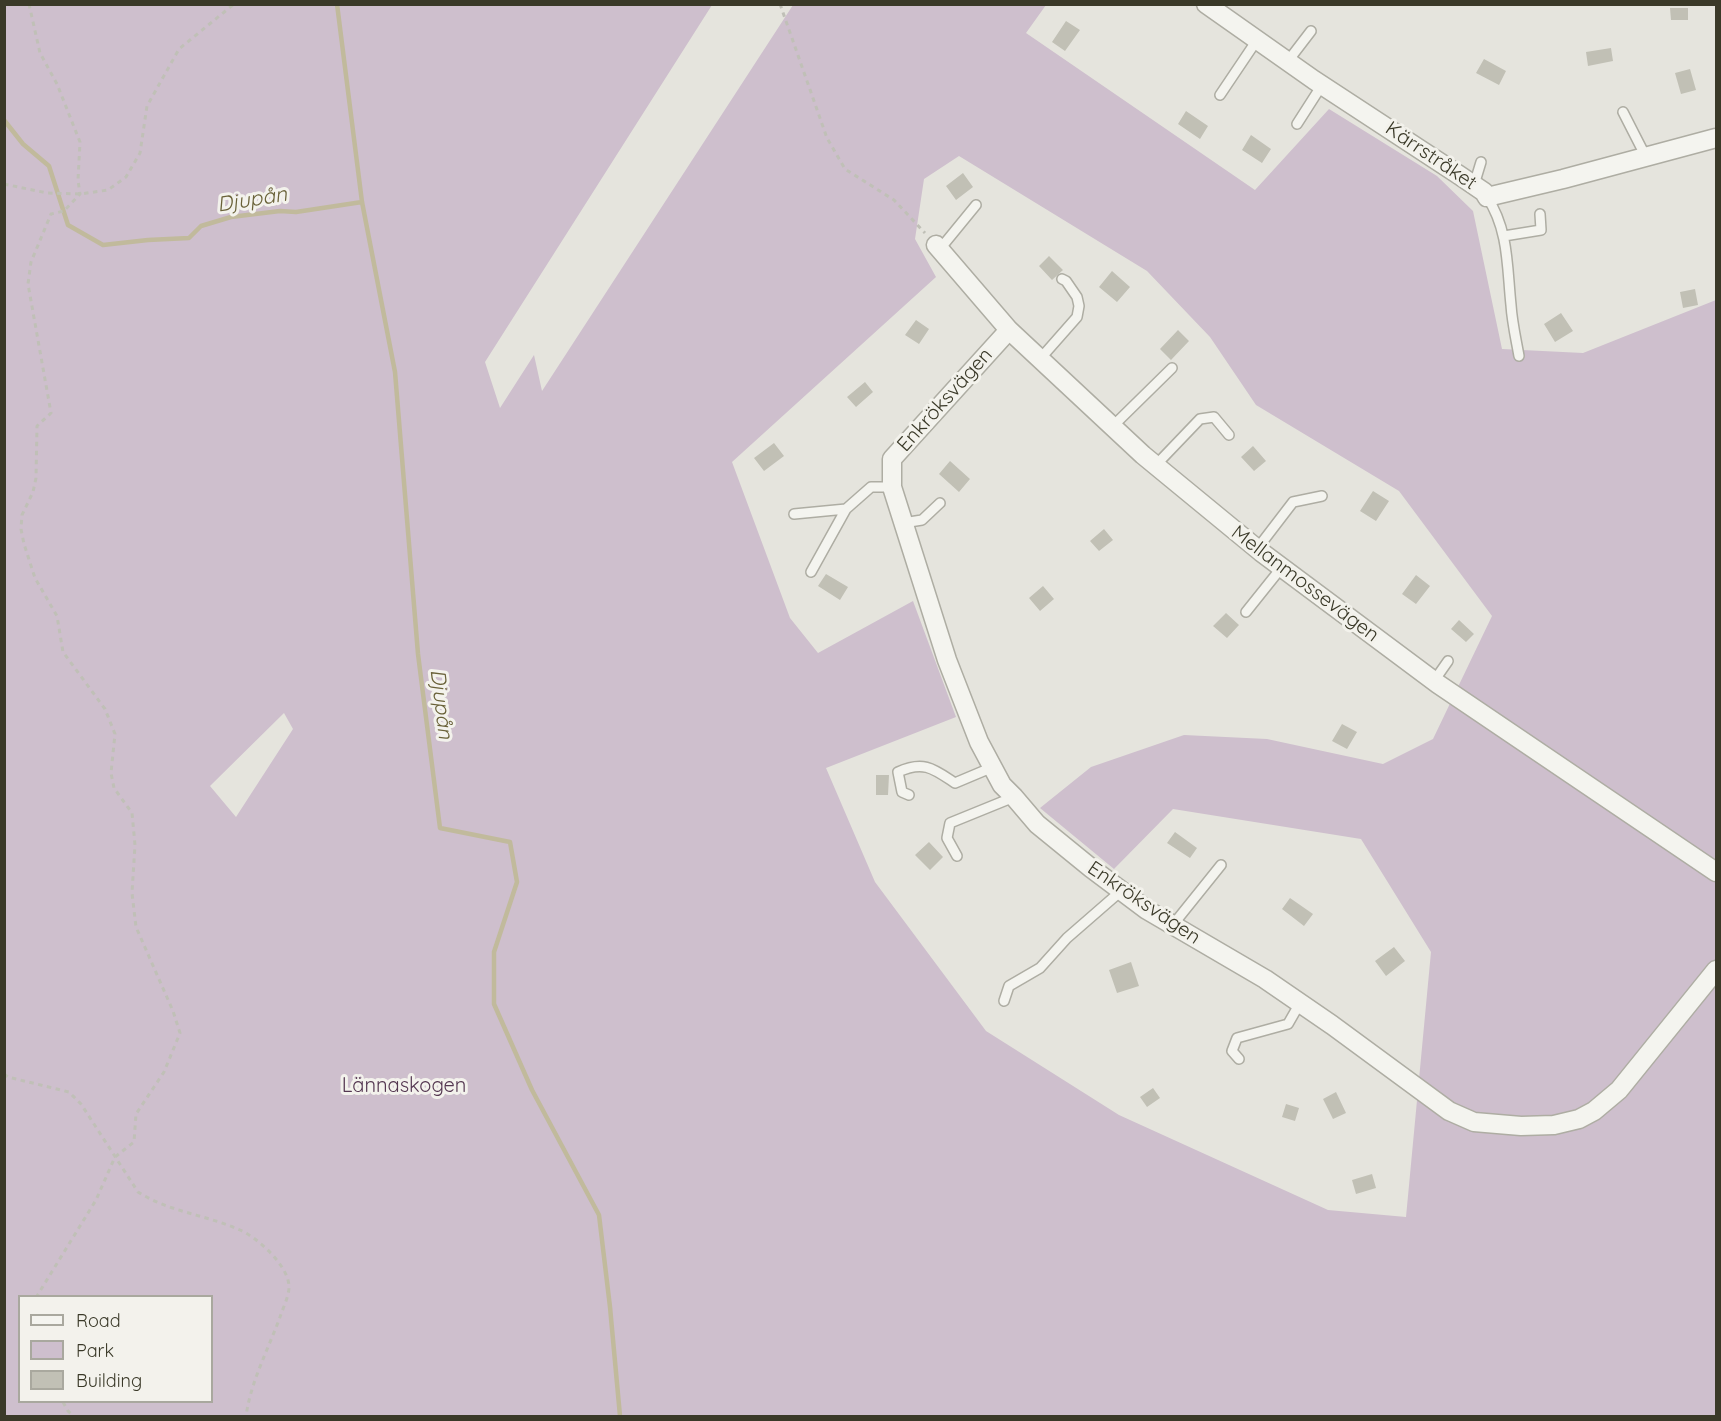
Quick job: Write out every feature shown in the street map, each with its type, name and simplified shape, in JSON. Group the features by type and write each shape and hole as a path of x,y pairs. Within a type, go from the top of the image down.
{"street":[{"name":"Kärrstråket","path":"1214,7 1288,62 1481,191 1646,157 1716,138"},
{"name":"Mellanmossevägen","path":"938,247 1009,330 1155,466 1257,549 1434,681 1716,872"},
{"name":"Enkröksvägen","path":"1009,330 892,459 892,488 947,660 979,742 1002,785 1037,824 1121,891 1173,926 1265,979 1449,1111 1474,1122 1521,1126 1554,1125 1579,1119 1594,1111 1619,1090 1716,970"}],"lane":[{"path":"1288,62 1311,31"},
{"path":"1220,95 1257,40"},
{"path":"1297,124 1322,85"},
{"path":"1623,112 1646,157"},
{"path":"1481,162 1481,191 1494,208 1504,236 1519,356"},
{"path":"938,247 976,205"},
{"path":"1504,236 1541,230 1540,214"},
{"path":"1040,358 1077,317 1079,306 1077,297 1062,279"},
{"path":"1113,426 1172,368"},
{"path":"1155,466 1200,419 1214,417 1229,435"},
{"path":"810,572 846,509 871,487 892,488"},
{"path":"1257,549 1293,502 1322,496"},
{"path":"903,523 922,520 940,503"},
{"path":"794,514 846,509"},
{"path":"1246,612 1282,567"},
{"path":"1434,681 1448,661"},
{"path":"909,795 902,792 898,772 908,768 928,766 955,783 993,767"},
{"path":"957,856 947,838 950,823 1014,798"},
{"path":"1173,926 1221,865"},
{"path":"1004,1001 1009,986 1040,968 1067,938 1121,891"},
{"path":"1239,1059 1232,1051 1237,1038 1288,1024 1300,1003"}],"path":[{"path":"29,4 40,53 57,84 80,142 78,180 80,194"},
{"path":"4,184 47,193 80,194 108,190 126,177 140,153 147,106 179,50 234,4"},
{"path":"780,4 827,138 846,169 894,200 938,247"},
{"path":"38,1295 96,1200 116,1157 134,1142 136,1114 164,1072 180,1033 173,1011 136,927 132,893 135,845 132,813 114,789 111,773 115,734 105,708 63,652 57,616 35,578 21,529 22,515 33,492 36,478 37,426 51,413 28,285 32,262 51,214 63,211 80,194"},
{"path":"4,197 4,218"},
{"path":"4,1074 8,1077 69,1092 81,1104 138,1192 168,1207 206,1217 243,1231 270,1252 286,1271 290,1288 270,1343 256,1373 246,1416"},
{"path":"64,1403 74,1416"}],"green space":[{"name":"Lännaskogen","path":"5,5 712,5 485,362 500,408 534,355 542,391 793,5 1046,5 1026,33 1255,190 1329,109 1437,176 1473,211 1502,349 1583,353 1716,300 1716,1416 5,1416","holes":["959,156 1147,271 1210,337 1256,405 1399,491 1492,616 1433,739 1383,764 1267,739 1184,735 1091,767 1040,808 1114,869 1173,809 1361,839 1431,952 1406,1217 1328,1210 1119,1115 986,1031 875,882 826,768 956,717 913,601 818,653 790,618 732,462 936,277 915,239 924,179","284,713 293,729 236,817 210,786"]}],"building":[{"path":"1670,8 1688,8 1688,20 1671,20"},
{"path":"1066,21 1080,30 1065,51 1052,42"},
{"path":"1611,48 1613,61 1588,66 1586,52"},
{"path":"1484,59 1506,71 1499,85 1476,73"},
{"path":"1690,69 1696,90 1681,94 1675,73"},
{"path":"1186,111 1208,126 1200,139 1178,124"},
{"path":"1251,135 1271,149 1262,163 1242,150"},
{"path":"963,173 973,187 956,200 946,186"},
{"path":"1049,256 1063,270 1052,280 1039,266"},
{"path":"1112,271 1130,287 1117,302 1099,287"},
{"path":"1695,289 1698,305 1683,308 1680,292"},
{"path":"1561,313 1573,331 1555,342 1544,324"},
{"path":"916,320 929,329 919,344 905,335"},
{"path":"1178,330 1189,341 1171,360 1160,349"},
{"path":"865,382 873,392 856,407 847,397"},
{"path":"774,443 784,456 764,471 754,458"},
{"path":"1253,446 1266,461 1254,471 1241,457"},
{"path":"950,461 970,479 959,492 939,474"},
{"path":"1373,491 1389,501 1376,521 1360,511"},
{"path":"1104,529 1113,540 1099,551 1090,541"},
{"path":"826,574 848,587 840,600 818,586"},
{"path":"1416,575 1430,586 1416,604 1402,594"},
{"path":"1043,586 1054,599 1040,611 1029,598"},
{"path":"1226,613 1239,625 1227,638 1213,626"},
{"path":"1459,620 1474,634 1466,642 1451,629"},
{"path":"1342,724 1357,732 1347,749 1332,741"},
{"path":"876,775 889,775 888,795 876,795"},
{"path":"1175,832 1197,848 1190,858 1167,843"},
{"path":"929,842 943,857 930,870 915,855"},
{"path":"1290,898 1313,914 1304,926 1282,909"},
{"path":"1394,947 1405,961 1386,976 1375,961"},
{"path":"1131,962 1139,986 1117,993 1109,970"},
{"path":"1153,1088 1160,1098 1147,1107 1140,1097"},
{"path":"1336,1092 1346,1113 1333,1119 1323,1099"},
{"path":"1286,1104 1299,1108 1295,1121 1282,1117"},
{"path":"1372,1174 1376,1188 1356,1194 1352,1180"}],"waterway":[{"name":"Djupån","path":"337,4 362,202 395,372 418,654 440,828 510,842 517,882 494,952 494,1004 532,1090 599,1215 620,1416"},
{"name":"Djupån","path":"4,120 23,144 49,166 68,225 103,245 189,238 201,226 231,217 280,211 296,212 362,202"}]}
